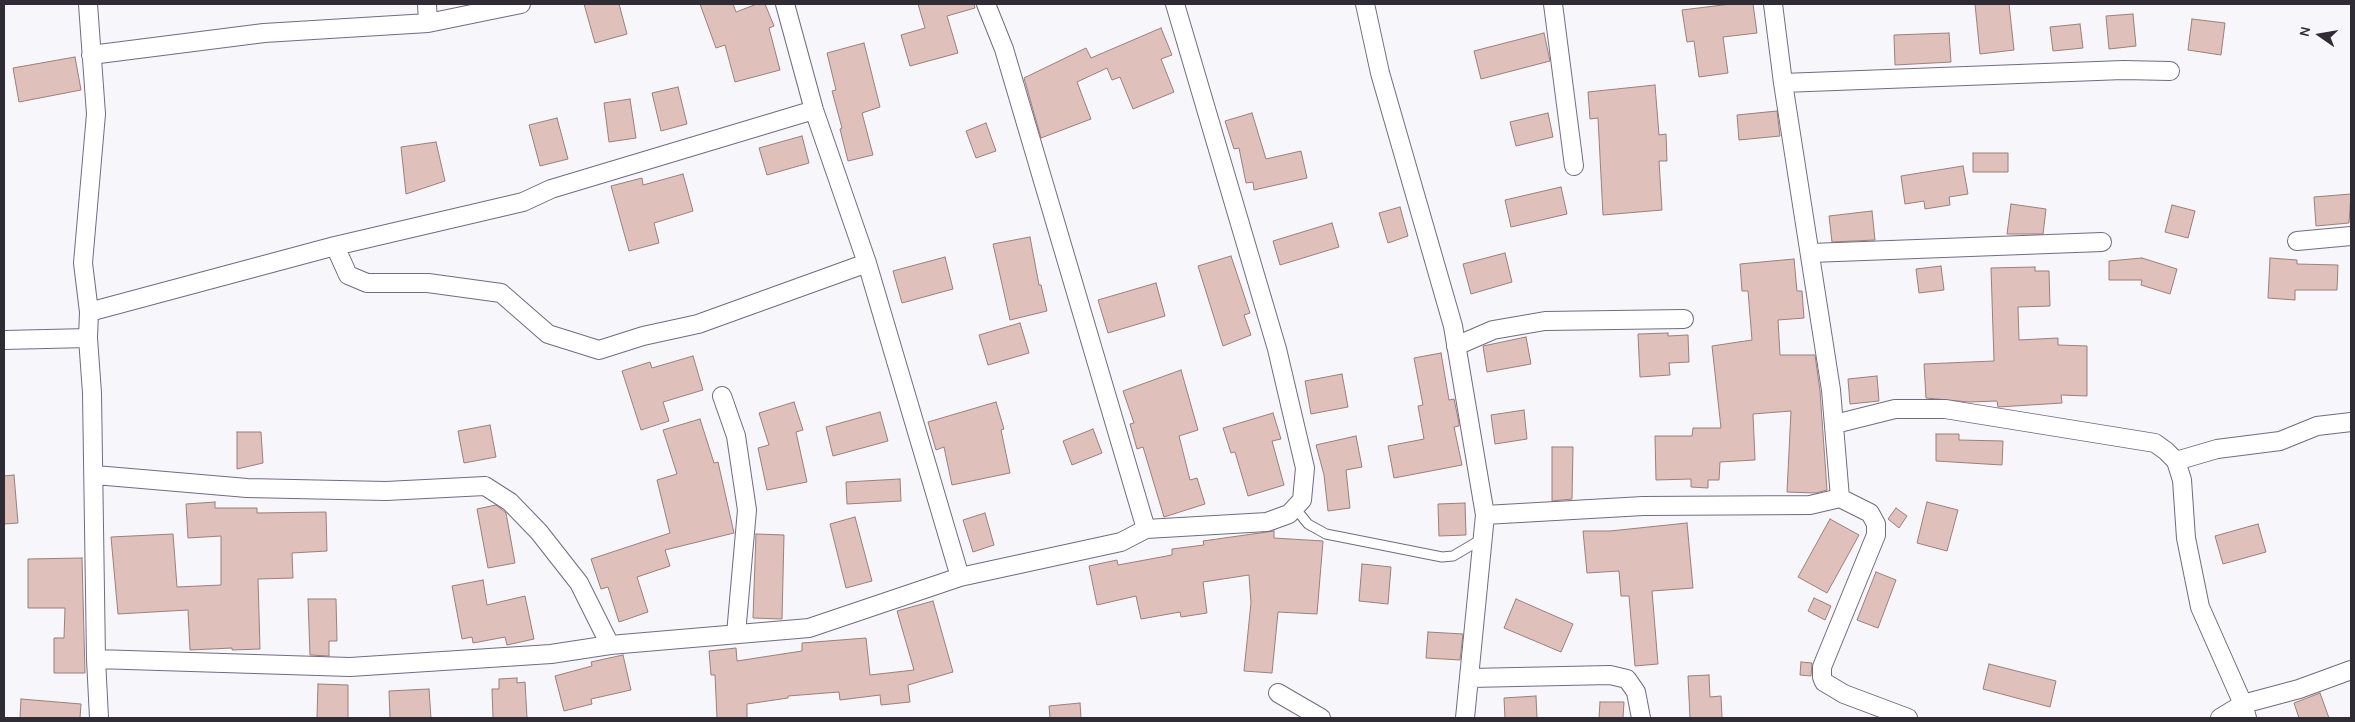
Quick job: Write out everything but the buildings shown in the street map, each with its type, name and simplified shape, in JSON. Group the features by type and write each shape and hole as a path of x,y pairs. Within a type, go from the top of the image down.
{"street":[{"path":"88,4 90,54 96,114 83,263 89,312 88,338 95,475 96,659 99,718"},
{"path":"427,4 428,23"},
{"path":"90,54 264,33 428,23 521,4"},
{"path":"785,4 814,110 867,263 960,578"},
{"path":"986,4 1004,49 1146,529"},
{"path":"96,659 350,667 551,654 610,645 809,628 960,578 1121,542 1146,529 1267,522 1289,514 1302,500 1305,468 1277,349 1175,4"},
{"path":"1364,4 1380,73 1453,326 1485,515 1465,718"},
{"path":"1554,4 1574,166"},
{"path":"1773,4 1783,83 1811,253 1836,424 1840,498"},
{"path":"1783,83 2124,70 2170,71"},
{"path":"89,312 336,246 523,202 551,189 814,110"},
{"path":"2297,241 2351,236"},
{"path":"1811,253 2102,242"},
{"path":"336,246 348,275 367,283 428,283 500,293 548,334 599,350 643,336 698,324 867,263"},
{"path":"1456,346 1493,330 1545,322 1597,320 1634,322 1684,319"},
{"path":"4,340 88,338"},
{"path":"722,396 736,436 747,510 736,634"},
{"path":"1836,424 1895,410 1945,409 2155,443 2176,461 2182,480 2186,538 2200,607 2245,711"},
{"path":"2176,461 2217,449 2280,441 2317,426 2351,422"},
{"path":"95,475 247,488 386,491 486,486 510,502 539,532 579,583 610,645"},
{"path":"1485,515 1643,506 1810,505 1840,498 1870,513 1876,524 1876,535 1822,667 1822,677 1824,682 1844,694 1908,718"},
{"path":"2220,718 2245,711 2351,670"},
{"path":"1470,678 1610,675 1627,679 1636,692 1641,718"},
{"path":"1278,693 1321,718"}],"lane":[{"path":"1295,508 1308,524 1326,534 1442,558 1453,556 1483,539"}]}
